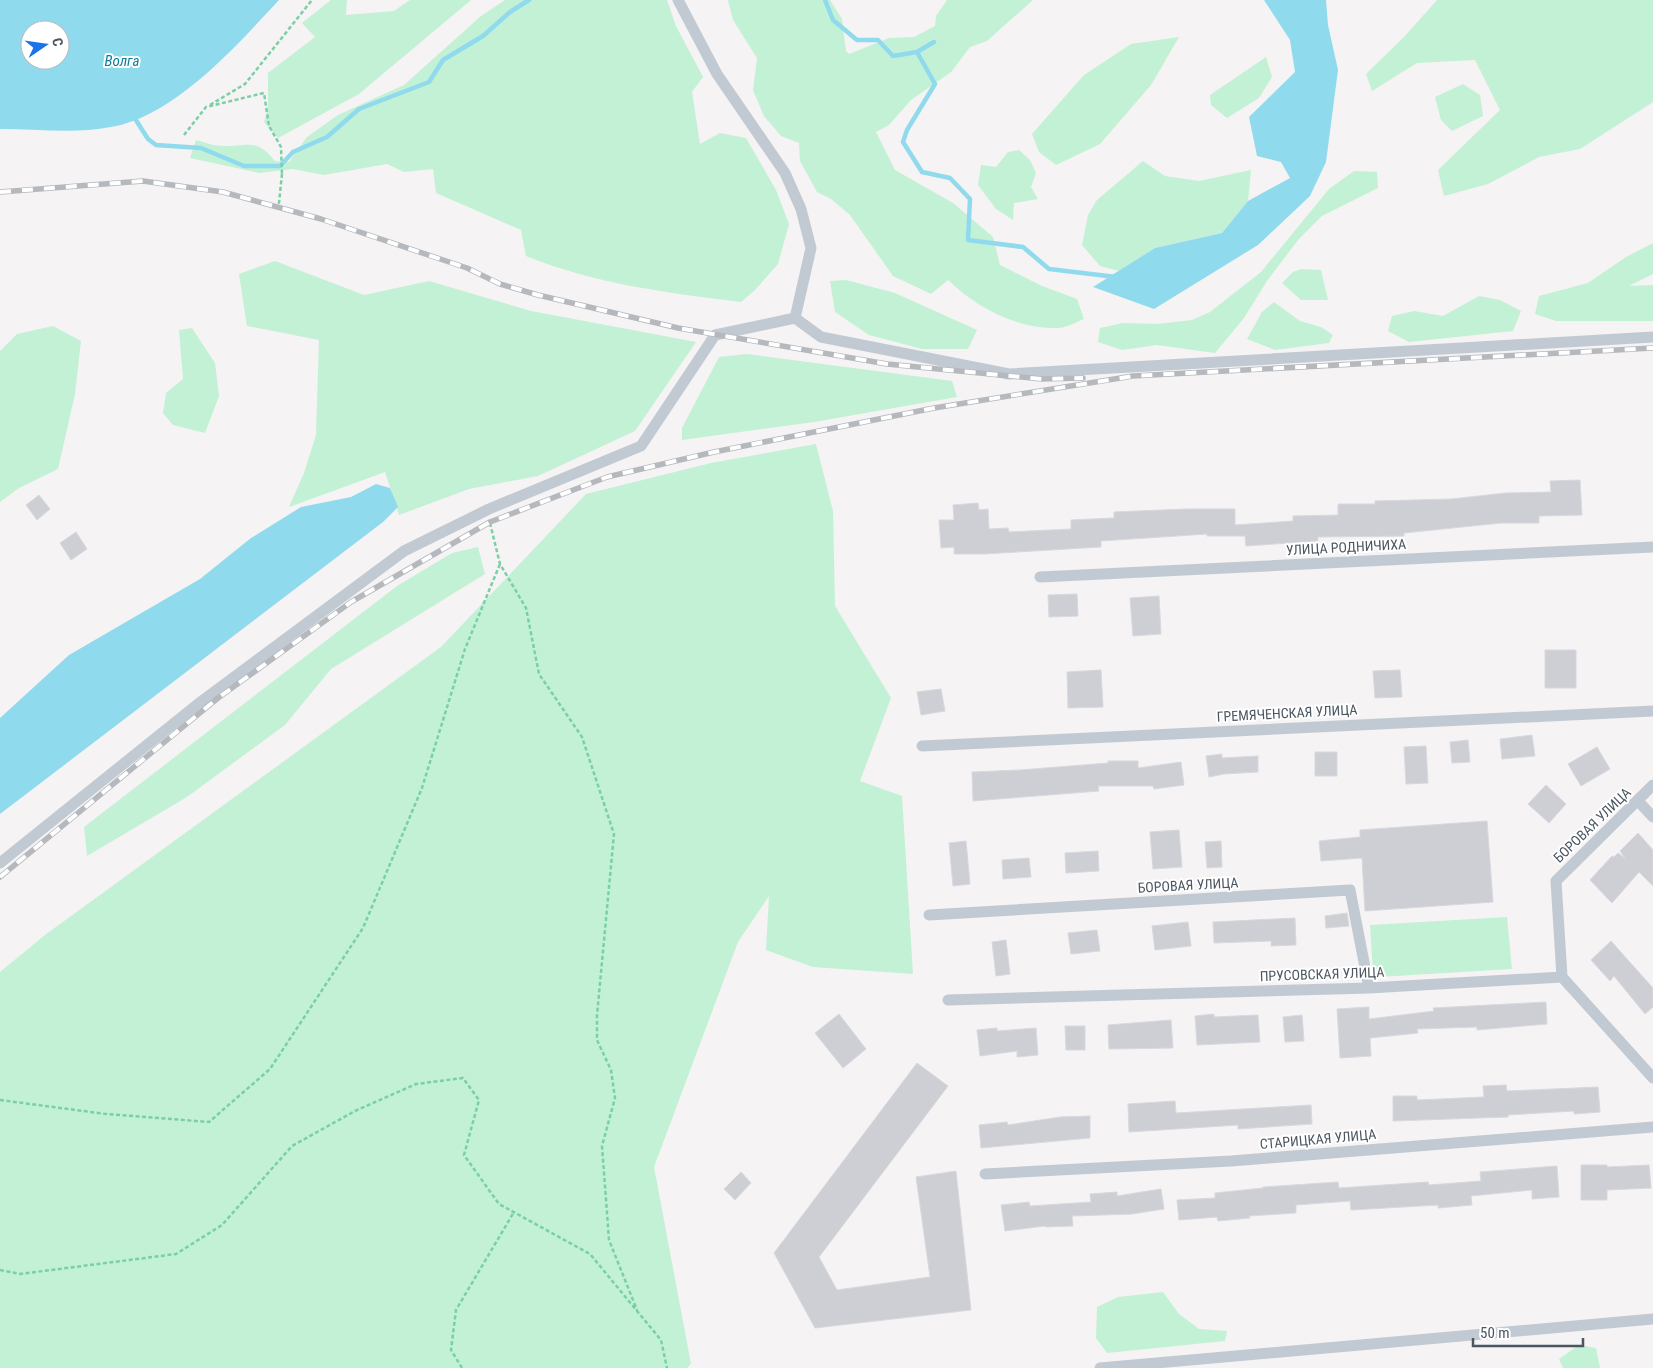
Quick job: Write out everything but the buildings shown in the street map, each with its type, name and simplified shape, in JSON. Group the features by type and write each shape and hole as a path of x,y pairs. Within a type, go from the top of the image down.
{"street":[{"path":"678,0 717,74 784,173 801,209 811,248 795,318"},
{"path":"0,863 198,704 404,551 489,509 641,446 715,334 795,318 822,337 1009,374 1653,338"},
{"name":"УЛИЦА РОДНИЧИХА","path":"1040,577 1653,547"},
{"name":"ГРЕМЯЧЕНСКАЯ УЛИЦА","path":"922,746 1653,711"},
{"name":"БОРОВАЯ УЛИЦА","path":"1562,977 1556,881 1653,785"},
{"path":"1638,801 1653,816"},
{"name":"БОРОВАЯ УЛИЦА","path":"929,915 1350,890 1369,988"},
{"path":"1562,977 1653,1078"},
{"name":"ПРУСОВСКАЯ УЛИЦА","path":"948,1000 1369,988 1562,977"},
{"name":"СТАРИЦКАЯ УЛИЦА","path":"985,1174 1231,1161 1653,1128"},
{"path":"1100,1368 1653,1319"}],"path":[{"path":"184,135 206,107 244,84 312,0"},
{"path":"206,107 264,93 269,126 281,147 282,155 282,175 282,170 282,164 279,203 282,208"},
{"path":"489,509 490,522 500,564 526,608 539,674 582,737 614,834 597,1015 597,1040 611,1070 615,1098 602,1146 608,1240 638,1313"},
{"path":"0,1100 106,1114 209,1122 270,1069 364,928 422,788 465,649 500,564"},
{"path":"0,1270 20,1274 176,1254 222,1225 292,1146 355,1111 416,1084 463,1078 479,1100 464,1155 499,1204 590,1254 661,1340 667,1368"},
{"path":"462,1368 451,1350 456,1310 514,1212"}],"green space":[{"path":"331,0 347,0 346,15 394,11 410,0 471,0 359,94 278,138 264,122 268,108 268,73 315,37 302,23"},
{"path":"505,0 667,0 676,26 703,77 692,92 700,144 720,133 746,138 776,190 789,224 778,264 755,290 741,302 632,286 578,274 526,256 521,230 436,193 433,169 404,172 387,164 324,175 293,169 259,173 190,158 196,140 220,146 257,146 263,149 275,161 289,162 307,137 338,115 404,85 481,16"},
{"path":"728,0 830,0 842,19 846,51 849,54 889,38 914,37 935,26 936,16 947,0 1033,0 987,41 970,47 951,72 911,100 889,125 876,132 895,170 953,203 993,237 1000,265 1042,286 1077,299 1084,319 1061,328 1028,325 1013,321 985,308 948,280 931,294 893,276 850,215 831,199 817,192 800,161 799,143 781,136 764,116 753,90 757,58 733,20"},
{"path":"1437,0 1653,0 1653,102 1580,149 1539,157 1488,184 1444,196 1438,170 1500,110 1475,60 1417,63 1372,91 1366,74 1404,37"},
{"path":"1179,37 1151,85 1100,144 1056,165 1039,152 1032,134 1084,75 1131,44"},
{"path":"1266,57 1272,77 1259,98 1227,118 1211,105 1210,95"},
{"path":"1463,84 1480,95 1483,116 1452,131 1441,120 1435,97"},
{"path":"1019,150 1030,160 1036,173 1031,187 1038,199 1014,203 1013,220 996,209 978,185 981,165 996,167 1008,152"},
{"path":"1143,161 1165,176 1199,181 1251,170 1248,201 1222,233 1155,248 1119,271 1100,266 1082,245 1088,215 1097,200"},
{"path":"1354,171 1377,172 1378,188 1322,216 1298,240 1267,281 1244,318 1215,353 1157,345 1122,350 1098,342 1100,328 1123,323 1158,324 1192,320 1210,312 1261,272 1329,189"},
{"path":"1653,243 1653,274 1629,286 1653,285 1653,321 1556,321 1535,314 1539,296 1588,283 1626,257"},
{"path":"275,261 364,295 429,281 531,311 696,342 635,431 538,476 469,489 399,515 385,472 289,507 304,473 316,435 319,340 247,326 239,274"},
{"path":"1301,269 1321,270 1328,300 1301,300 1282,283 1293,272"},
{"path":"846,280 895,293 977,330 968,349 922,349 869,335 835,312 830,281"},
{"path":"1479,296 1500,300 1521,311 1513,331 1409,342 1388,331 1392,316 1414,311 1443,316"},
{"path":"1274,302 1300,321 1321,327 1333,335 1329,343 1275,350 1247,339 1262,312"},
{"path":"53,326 81,341 75,394 58,469 19,488 0,502 0,351 17,334"},
{"path":"192,328 215,363 219,396 205,433 173,425 163,413 166,393 183,379 179,330"},
{"path":"747,354 952,381 957,397 814,422 682,440 682,428 719,357"},
{"path":"816,444 833,511 835,606 891,698 860,781 902,796 913,974 813,967 766,950 769,896 738,942 654,1167 691,1364 687,1368 0,1368 0,972 45,935 441,647 586,494 711,463"},
{"path":"478,547 485,574 331,669 285,725 187,797 87,856 84,827 397,586 452,553"},
{"path":"1507,917 1512,969 1378,977 1373,972 1370,925"},
{"path":"1163,1292 1179,1314 1199,1329 1227,1331 1225,1341 1107,1353 1096,1338 1097,1307 1118,1297"},
{"path":"1579,1345 1596,1348 1600,1368 1563,1368 1559,1359"}],"water":[{"name":"Волга","path":"0,0 279,0 244,38 203,77 158,109 135,120 111,127 56,131 0,129"},
{"path":"1264,0 1326,0 1328,25 1338,70 1326,162 1310,196 1258,245 1154,309 1093,287 1155,248 1222,233 1248,201 1290,178 1281,162 1257,156 1249,117 1295,72 1290,40"},
{"path":"376,484 390,488 398,507 383,522 0,814 0,718 69,655 200,579 251,538 301,507 351,497"}],"waterway":[{"path":"134,117 148,139 156,145 201,148 244,166 280,166 293,152 327,137 359,109 429,82 443,60 483,36 510,12 529,0"},
{"path":"825,0 833,20 857,40 878,40 893,56 917,52 935,84 907,130 903,142 922,172 950,178 970,199 968,240 1023,247 1049,269 1116,277"},
{"path":"917,52 934,42"}],"railway":[{"path":"0,192 143,181 223,192 321,219 467,268 500,284 538,295 678,328 887,364 1042,379 1083,378"},
{"path":"0,877 218,698 351,602 490,522 607,477 714,452 934,408 1133,376 1653,348"}]}
